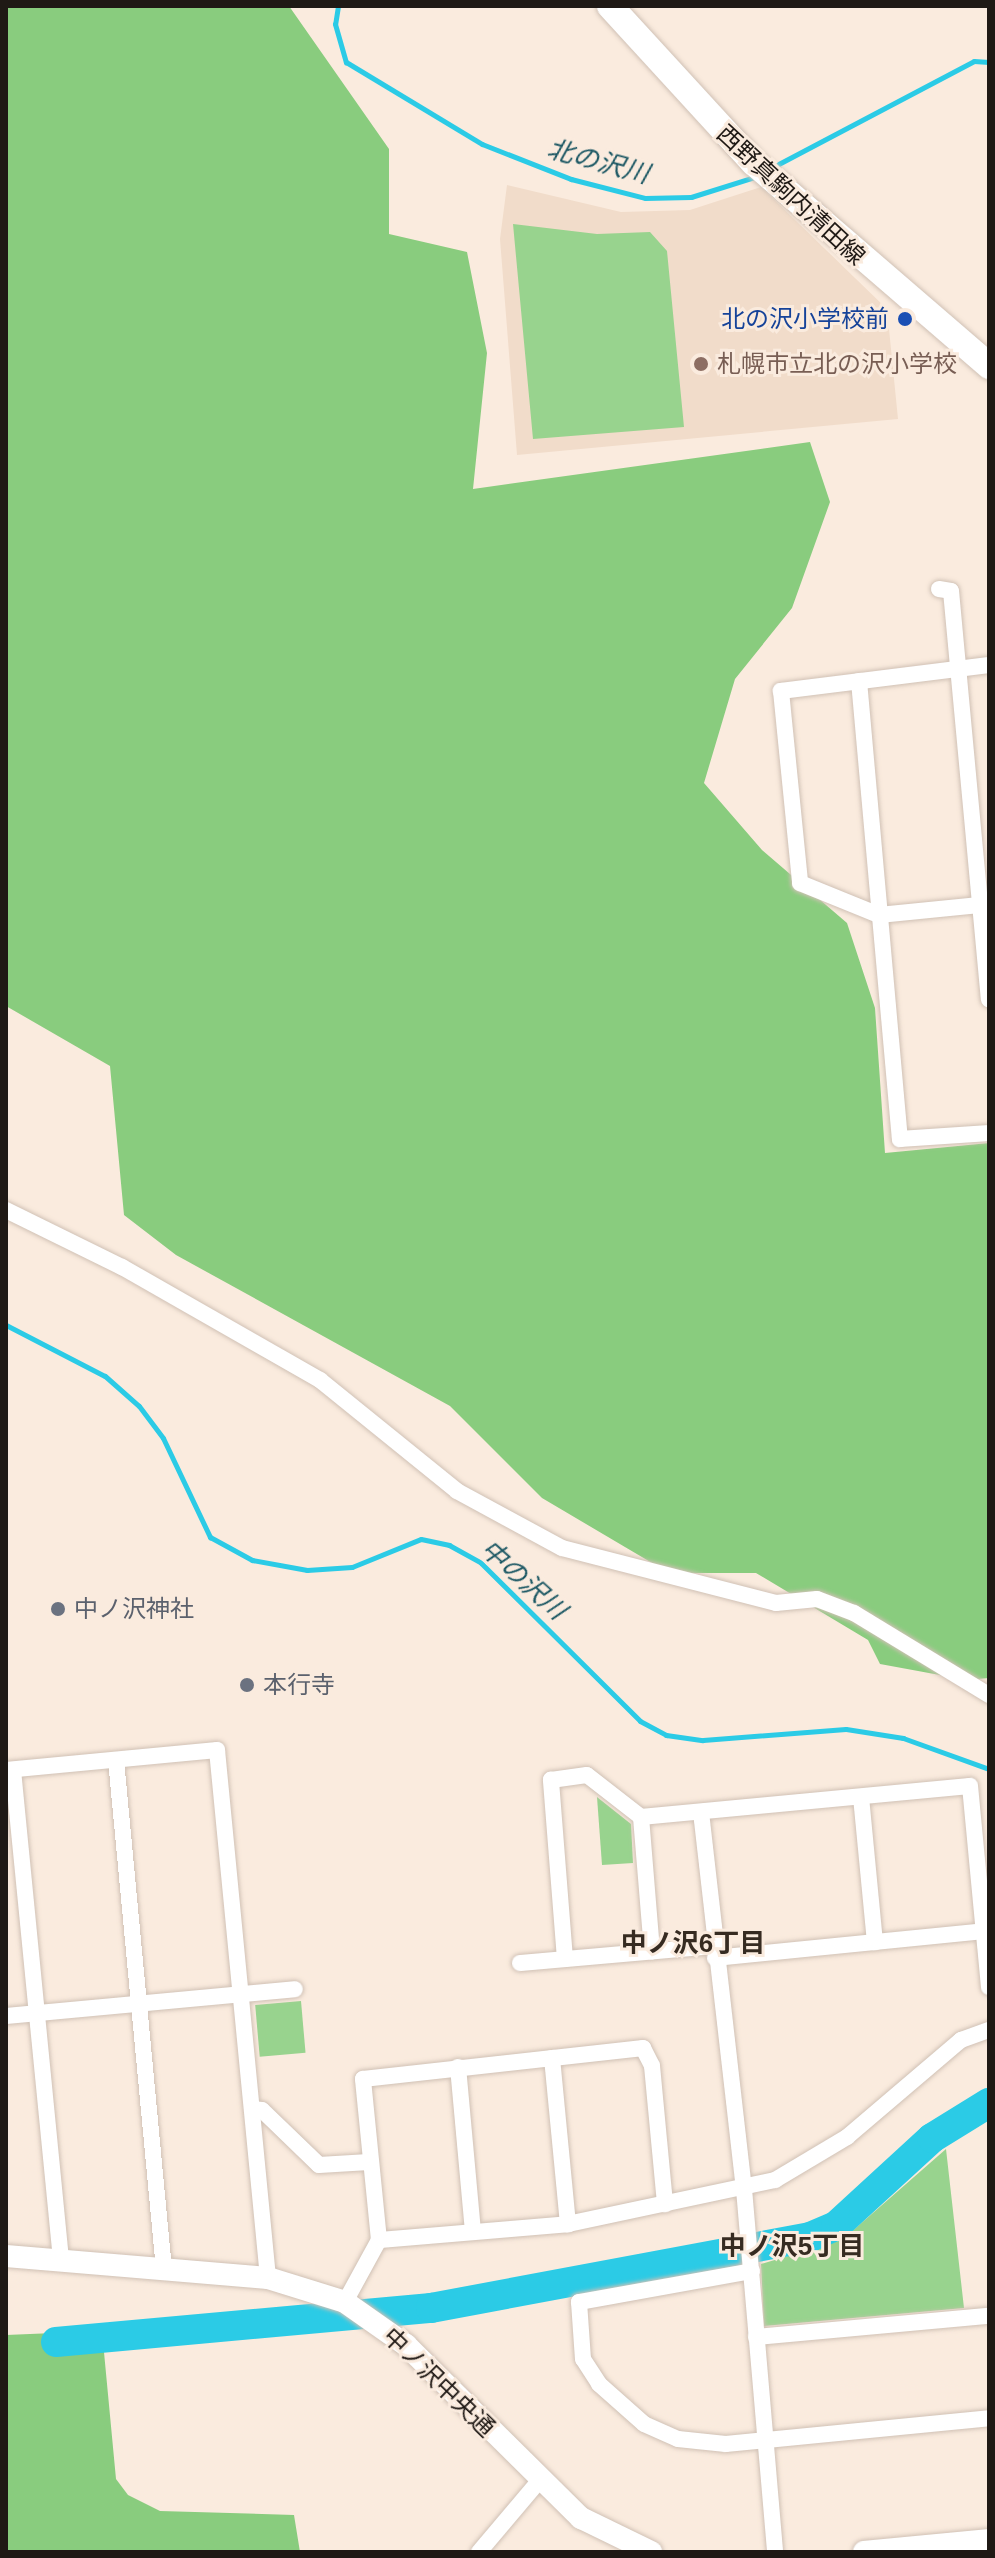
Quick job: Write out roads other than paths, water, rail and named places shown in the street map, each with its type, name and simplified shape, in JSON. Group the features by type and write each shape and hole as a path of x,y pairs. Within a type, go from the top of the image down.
{"main road":[{"name":"西野真駒内清田線","path":"610,6 754,163 989,366"}],"street":[{"path":"939,589 951,591 984,905 989,999"},
{"path":"984,905 879,915 800,883 781,691 989,665"},
{"path":"859,681 900,1139 989,1133"},
{"path":"6,1210 122,1267 320,1380 457,1491 562,1548 776,1603 817,1599 854,1613 989,1695"},
{"path":"61,2262 38,2013 9,1770 217,1750 268,2278"},
{"path":"116,1760 164,2270"},
{"path":"565,1959 551,1780 587,1775 641,1817 970,1786 989,1987"},
{"path":"861,1797 875,1942"},
{"path":"701,1812 752,2268 775,2552"},
{"path":"641,1817 652,1952"},
{"path":"520,1963 652,1952 715,1952 875,1942 984,1931"},
{"path":"6,2016 295,1989"},
{"path":"379,2240 568,2224 775,2180 847,2137 961,2040 989,2030"},
{"path":"345,2302 379,2240 363,2079 643,2048 652,2066 665,2204"},
{"path":"552,2058 568,2224"},
{"path":"458,2067 473,2231"},
{"path":"252,2109 262,2110 319,2165 369,2162"},
{"name":"中ノ沢中央通","path":"6,2256 268,2278 345,2302 406,2345 539,2481 581,2518 651,2552"},
{"path":"752,2268 579,2302 583,2359 599,2384 655,2429 702,2442 764,2440 989,2418"},
{"path":"756,2337 989,2316"},
{"path":"479,2552 539,2481"},
{"path":"864,2552 989,2540"}],"waterway":[{"name":"北の沢川","path":"338,6 335,24 346,62 482,144 571,179 645,198 691,197 755,177"},
{"name":"北の沢川","path":"771,168 974,61 989,62"},
{"name":"中の沢川","path":"6,1325 105,1376 139,1406 163,1438 210,1537 252,1560 307,1570 352,1567 421,1539 449,1545 481,1563 640,1721 666,1735 703,1740 846,1729 903,1738 989,1769"},
{"path":"56,2342 431,2308 810,2237 836,2226 932,2138 989,2103"}],"place":[{"name":"北の沢小学校前","path":"905,319"},
{"name":"札幌市立北の沢小学校","path":"701,364"},
{"name":"中ノ沢神社","path":"58,1609"},
{"name":"本行寺","path":"247,1685"}],"district":[{"name":"中ノ沢6丁目","path":"693,1944"},
{"name":"中ノ沢5丁目","path":"792,2247"}]}
